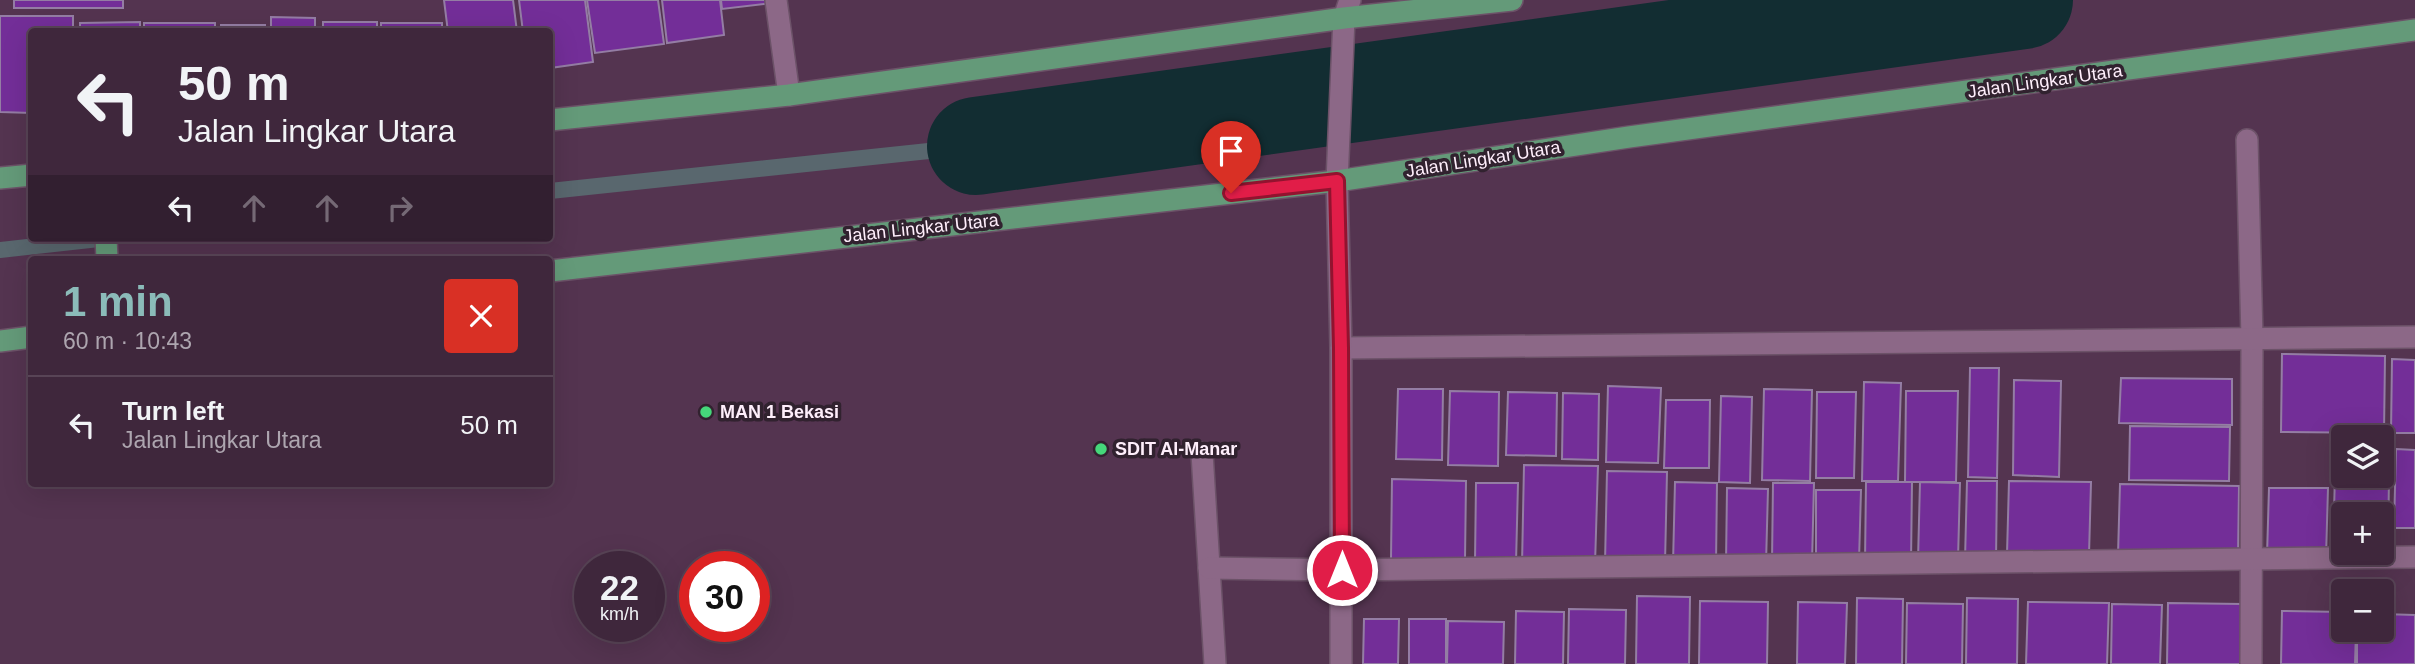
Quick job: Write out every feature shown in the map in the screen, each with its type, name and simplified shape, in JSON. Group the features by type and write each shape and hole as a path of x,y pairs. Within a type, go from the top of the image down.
{"main road":[{"path":"553,120 789,95 1347,9 1512,0"},
{"name":"Jalan Lingkar Utara","path":"553,271 1337,175 2415,30"},
{"path":"0,178 28,175"},
{"path":"0,341 28,338"}],"street":[{"path":"776,0 789,95"},
{"path":"1341,664 1341,348 1337,175 1341,71 1347,9"},
{"path":"2247,140 2252,338 2250,664"},
{"path":"1341,348 2415,337"},
{"path":"1202,453 1215,664"},
{"path":"1209,568 1342,570 2415,557"}],"building":[{"path":"14,0 123,0 123,8 14,8"},
{"path":"444,0 513,0 516,28 448,28"},
{"path":"519,0 585,0 593,62 553,68 553,28 522,28"},
{"path":"587,0 658,0 664,44 595,53"},
{"path":"662,0 720,0 724,35 667,43"},
{"path":"721,0 772,0 772,3 722,9"},
{"path":"0,16 73,16 73,28 28,28 28,113 0,112"},
{"path":"271,17 315,18 315,28 271,28"},
{"path":"140,22 140,28 80,28 80,23"},
{"path":"323,22 377,22 377,28 323,28"},
{"path":"144,23 215,23 215,28 144,28"},
{"path":"381,23 442,23 442,28 381,28"},
{"path":"221,25 265,25 265,28 221,28"},
{"path":"2282,354 2385,356 2384,425 2331,425 2331,432 2281,432"},
{"path":"2392,359 2415,360 2415,433 2394,433 2394,425 2391,425"},
{"path":"1970,368 1999,368 1997,478 1968,477"},
{"path":"2121,378 2232,379 2232,425 2119,423"},
{"path":"2014,380 2061,381 2059,477 2013,475"},
{"path":"1864,382 1901,383 1898,481 1862,481"},
{"path":"1608,386 1661,388 1658,463 1606,462"},
{"path":"1398,389 1443,389 1442,460 1396,459"},
{"path":"1764,389 1812,390 1810,481 1762,480"},
{"path":"1450,391 1499,392 1498,466 1448,465"},
{"path":"1906,391 1958,391 1956,482 1905,482"},
{"path":"1508,392 1557,393 1556,456 1506,455"},
{"path":"1817,392 1856,392 1854,478 1816,478"},
{"path":"1563,393 1599,394 1598,460 1562,459"},
{"path":"1721,396 1752,397 1750,483 1719,482"},
{"path":"1666,400 1710,400 1709,468 1664,468"},
{"path":"2130,426 2230,427 2229,481 2129,480"},
{"path":"2396,449 2415,450 2415,528 2394,528"},
{"path":"1524,465 1598,466 1595,565 1522,565"},
{"path":"1607,471 1667,472 1665,564 1605,563"},
{"path":"1392,479 1466,481 1465,560 1391,559"},
{"path":"1967,481 1997,481 1996,560 1965,560"},
{"path":"2009,481 2091,482 2089,555 2007,554"},
{"path":"1675,482 1717,483 1716,564 1673,564"},
{"path":"1866,482 1912,482 1911,563 1865,562"},
{"path":"1920,482 1960,483 1958,560 1918,560"},
{"path":"1476,483 1518,483 1516,563 1475,562"},
{"path":"1773,483 1814,483 1812,563 1772,562"},
{"path":"2120,484 2239,486 2238,556 2118,555"},
{"path":"1727,488 1768,489 1766,564 1726,563"},
{"path":"2269,488 2328,488 2326,557 2267,556"},
{"path":"2335,488 2389,488 2389,502 2334,502"},
{"path":"1816,490 1861,490 1859,561 1816,561"},
{"path":"1637,596 1690,597 1689,664 1636,664"},
{"path":"1857,598 1903,599 1902,664 1856,664"},
{"path":"1967,598 2018,599 2017,664 1966,664"},
{"path":"1700,601 1768,602 1767,664 1699,664"},
{"path":"1798,602 1847,603 1845,664 1797,664"},
{"path":"2028,602 2109,603 2107,664 2026,664"},
{"path":"1907,603 1963,604 1962,664 1906,664"},
{"path":"2168,603 2242,604 2241,664 2167,664"},
{"path":"2112,604 2162,605 2160,664 2111,664"},
{"path":"1569,609 1626,610 1625,664 1568,664"},
{"path":"1516,611 1564,612 1563,664 1515,664"},
{"path":"2282,611 2331,612 2331,642 2356,642 2355,664 2281,664"},
{"path":"2394,614 2415,615 2415,664 2357,664 2357,642 2394,642"},
{"path":"1364,619 1399,619 1398,664 1363,664"},
{"path":"1409,619 1446,619 1446,664 1409,664"},
{"path":"1448,621 1504,622 1503,664 1447,664"}],"waterway":[{"path":"976,146 2024,0"},
{"path":"553,191 976,146"},
{"path":"0,250 72,242"}],"place":[{"name":"MAN 1 Bekasi","path":"706,412"},
{"name":"SDIT Al-Manar","path":"1101,449"}],"route":[{"path":"1231,193 1337,181 1342,570"}]}
